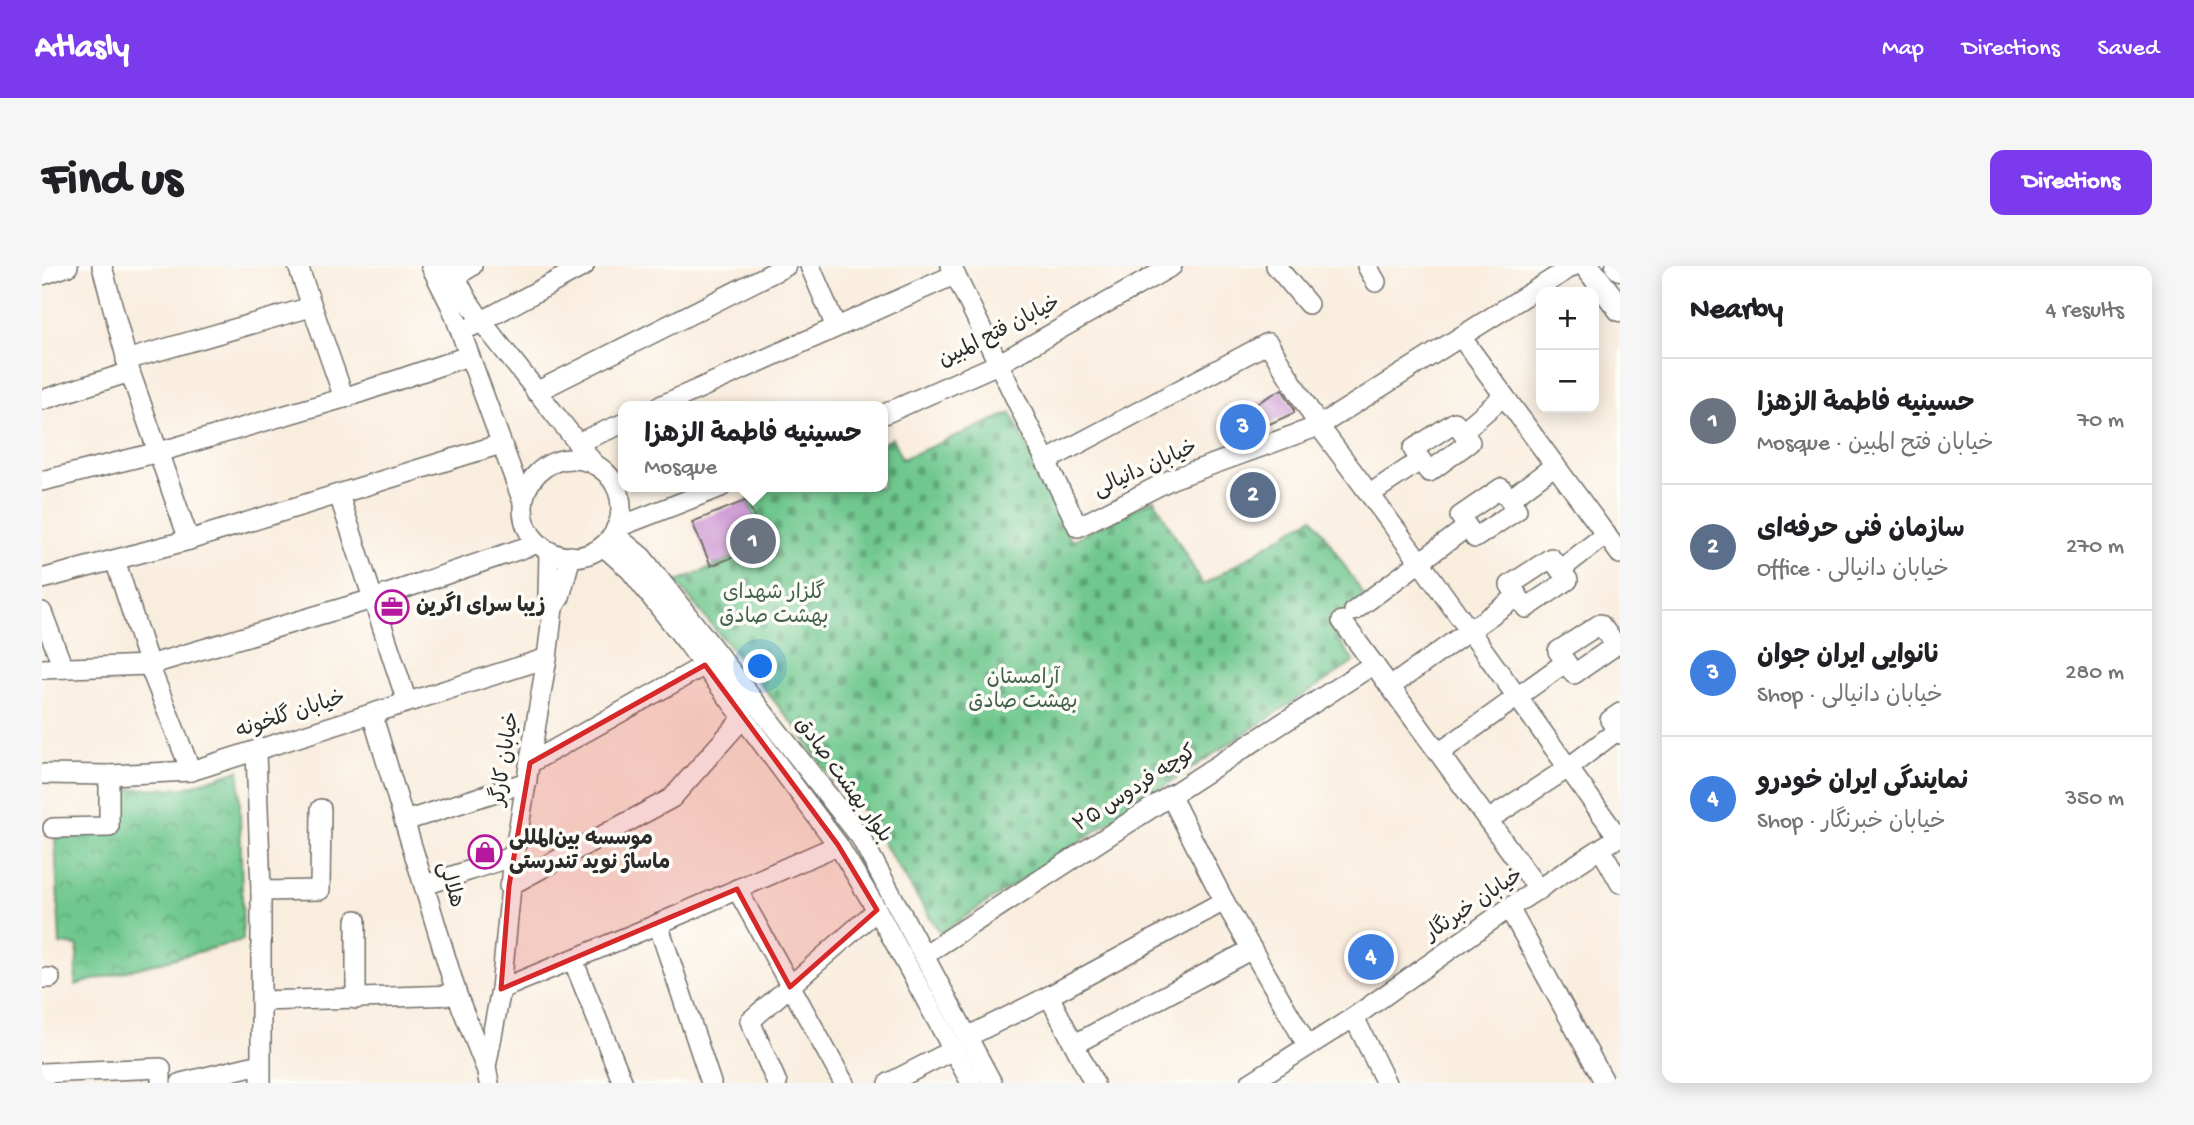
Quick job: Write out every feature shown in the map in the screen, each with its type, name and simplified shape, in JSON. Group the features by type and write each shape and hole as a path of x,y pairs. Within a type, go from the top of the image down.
{"main road":[{"path":"1587,266 1620,309"}],"street":[{"path":"42,275 68,266"},
{"path":"102,266 128,366 189,540"},
{"path":"298,266 344,398"},
{"path":"431,266 452,308 523,502 524,518 530,533 543,547 562,556 591,554 611,536 711,492"},
{"path":"472,266 453,271 482,321 536,392 617,488 621,504 620,520 611,536"},
{"path":"460,331 584,266"},
{"path":"536,392 786,266"},
{"path":"810,266 836,327"},
{"name":"خیابان فتح المبین","path":"888,413 998,363 1172,266"},
{"path":"1276,266 1308,304"},
{"name":"خیابان دانیالی","path":"953,271 1078,527 1172,480 1319,426 1573,266"},
{"path":"671,401 953,271"},
{"path":"42,400 128,366 312,307"},
{"path":"1461,337 1620,554"},
{"path":"1046,461 1268,343 1319,426 1619,836"},
{"path":"42,481 159,452 344,398 468,356"},
{"path":"1462,431 1504,396"},
{"path":"1455,422 1462,431 1470,442 1429,471 1413,449 1455,422"},
{"path":"578,443 618,426"},
{"path":"42,579 189,540 501,444"},
{"path":"523,502 528,487 537,474 550,464 581,460 596,465"},
{"path":"1370,494 1421,460"},
{"path":"1510,499 1555,465"},
{"path":"1501,488 1517,510 1475,538 1467,527 1460,516 1501,488"},
{"path":"339,495 407,702"},
{"path":"1467,527 1348,616 1390,687 1539,890"},
{"path":"1560,570 1606,534"},
{"name":"بلوار بهشت صادق","path":"611,536 630,570 705,665 838,845 960,1044 992,1083"},
{"name":"بلوار بهشت صادق","path":"611,536 642,557 861,838 924,955 960,1044 971,1083"},
{"path":"42,669 149,665 543,547"},
{"name":"خیابان کارگر","path":"543,547 548,597 553,608"},
{"name":"خیابان کارگر","path":"487,1075 501,989 509,886 553,608 560,597 571,556"},
{"path":"1552,558 1560,570 1568,580 1526,608 1510,586 1552,558"},
{"path":"115,560 149,665 191,771"},
{"path":"1390,687 1518,596"},
{"path":"42,612 63,668"},
{"path":"1600,624 1614,631 1616,645 1574,674 1558,651 1600,624"},
{"name":"خیابان گلخونه","path":"42,774 110,775 191,771 547,658"},
{"path":"1439,753 1566,662"},
{"name":"کوچه فردوس ۲۵","path":"924,955 1374,664"},
{"path":"405,821 528,773 705,665"},
{"name":"هلالی","path":"372,714 457,995 487,1075"},
{"path":"509,886 672,798 743,718"},
{"path":"1488,820 1568,768 1619,726"},
{"path":"181,1083 260,1073 261,891 256,752"},
{"path":"53,828 109,827 110,775"},
{"path":"1170,795 1224,901 1307,1045"},
{"path":"261,891 320,890 321,808"},
{"name":"خیابان خبرنگار","path":"1250,1083 1354,1017 1508,908 1619,836"},
{"path":"501,989 838,845"},
{"path":"1601,849 1620,883"},
{"path":"425,885 514,856"},
{"path":"737,889 844,1083"},
{"path":"889,1083 1224,901"},
{"path":"1508,908 1605,1083"},
{"path":"778,1083 750,1021 877,910"},
{"path":"356,920 356,999"},
{"path":"658,924 712,1083"},
{"path":"1075,1044 1252,949"},
{"path":"573,960 623,1083"},
{"path":"261,1001 457,995"},
{"path":"1049,996 1094,1083"},
{"path":"1354,1017 1386,1083"},
{"path":"42,1073 161,1075"}],"highlighted area":[{"path":"705,665 838,845 877,910 790,987 737,889 501,989 509,886 530,763"}],"green space":[{"name":"آرامستان بهشت صادق","path":"1011,413 1071,541 1154,499 1203,585 1313,517 1365,597 1328,624 1354,662 940,933 849,790 841,794 799,731 676,582 766,544 747,500 755,492 888,492 888,440 892,438 902,459"},
{"path":"239,770 243,940 75,985 78,946 60,944 55,838 120,832 119,789 185,788"}],"building":[{"path":"1282,389 1294,413 1258,429 1247,409"},
{"path":"747,500 766,544 711,566 692,522"}],"place":[{"name":"نانوایی ایران جوان","path":"1243,427"},
{"name":"سازمان فنی حرفه‌ای","path":"1253,495"},
{"name":"حسینیه فاطمة الزهزا","path":"753,541"},
{"name":"زیبا سرای اگرین","path":"392,607"},
{"name":"موسسه بین‌المللی ماساژ نوید تندرستی","path":"485,852"},
{"name":"نمایندگی ایران خودرو","path":"1371,957"}],"park label":[{"name":"گلزار شهدای بهشت صادق","path":"774,606"}]}
